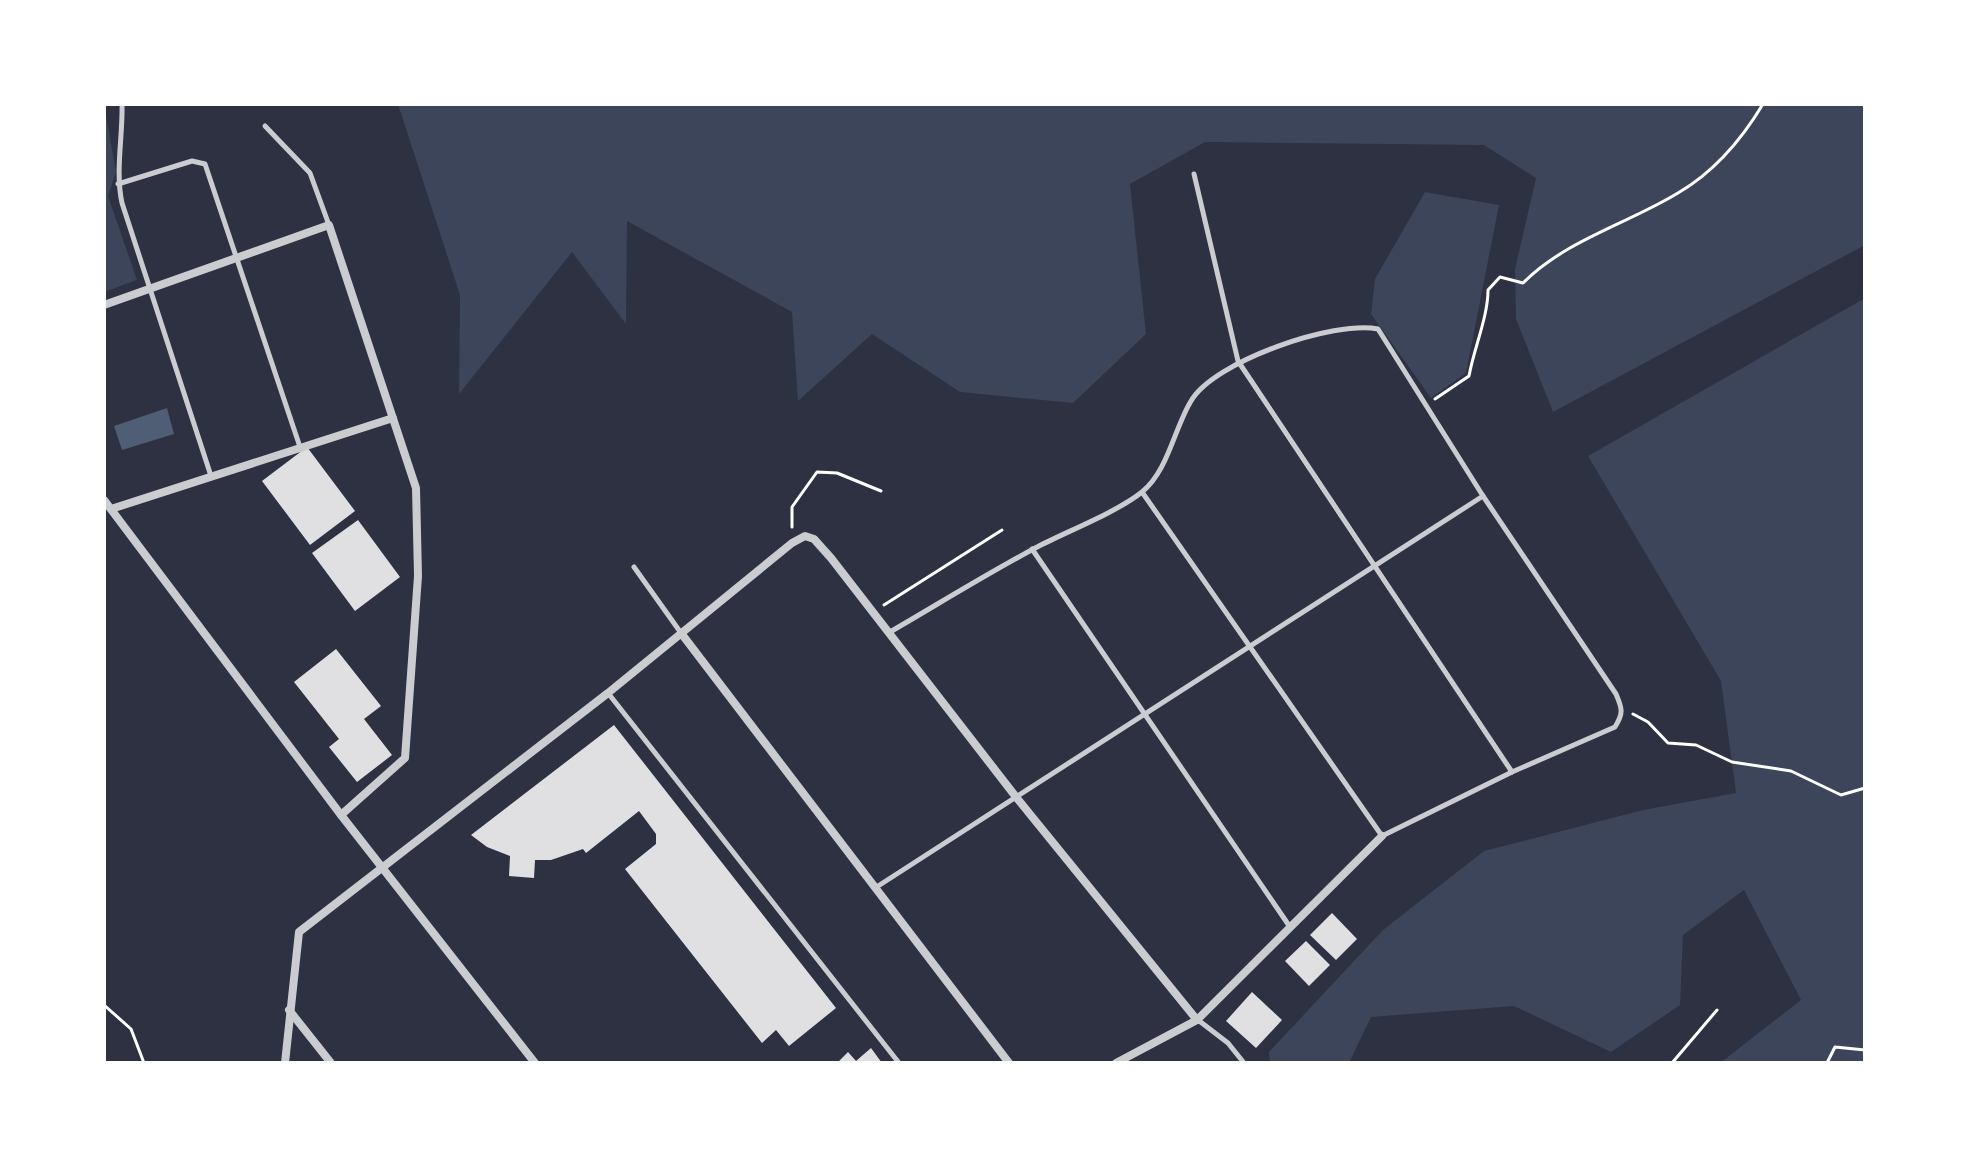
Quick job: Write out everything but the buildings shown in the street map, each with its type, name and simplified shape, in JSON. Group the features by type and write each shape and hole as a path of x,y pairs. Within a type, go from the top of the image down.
{"street":[{"path":"104,305 239,260 329,225 410,462 418,520 418,576 405,758 341,815"},
{"path":"111,509 393,418"},
{"path":"104,500 341,815 535,1063"},
{"path":"285,1063 299,932 385,868 792,543 805,536 814,539 874,611 1016,797 1197,1020"},
{"path":"681,633 1009,1063"},
{"path":"1116,1063 1197,1020 1382,836"},
{"path":"289,1010 331,1063"}],"lane":[{"path":"122,104 123,147 118,184 149,290 211,476"},
{"path":"265,126 310,173 329,225"},
{"path":"118,184 200,160 206,168 300,447"},
{"path":"1194,174 1238,361 1512,772"},
{"path":"890,632 1032,549 1142,492 1157,474 1192,398 1238,361 1319,334 1359,325 1378,329 1623,709 1615,727 1512,772 1382,836 1142,492"},
{"path":"874,889 1483,496"},
{"path":"1032,549 1291,927"},
{"path":"634,567 681,633"},
{"path":"608,693 899,1063"},
{"path":"1197,1020 1228,1043 1244,1063"}],"path":[{"path":"1426,406 1469,376 1474,343 1488,304 1488,290 1500,277 1523,283 1571,247 1680,192 1743,139 1763,104"},
{"path":"792,543 792,507 817,472 837,473 881,491"},
{"path":"874,611 1002,530"},
{"path":"1623,709 1648,722 1668,743 1696,745 1732,762 1791,771 1841,795 1865,788"},
{"path":"104,1005 131,1029 144,1063"},
{"path":"1672,1063 1717,1010"},
{"path":"1827,1063 1835,1047 1865,1050"}],"shaded area":[{"path":"104,104 116,172 108,196 137,280 104,292"},
{"path":"398,104 1865,104 1865,245 1553,412 1516,319 1515,269 1536,178 1484,145 1205,142 1130,184 1146,334 1073,403 960,392 872,334 798,401 792,312 627,221 626,324 572,252 459,394 460,295"},
{"path":"1425,192 1499,205 1466,373 1431,398 1371,314 1375,279"},
{"path":"1865,298 1865,1063 1720,1063 1801,1000 1744,890 1683,935 1680,1005 1611,1052 1514,1006 1371,1017 1349,1063 1270,1063 1269,1052 1383,930 1484,851 1643,810 1736,793 1721,681 1588,456"},
{"path":"167,408 174,434 122,450 114,426"}]}
